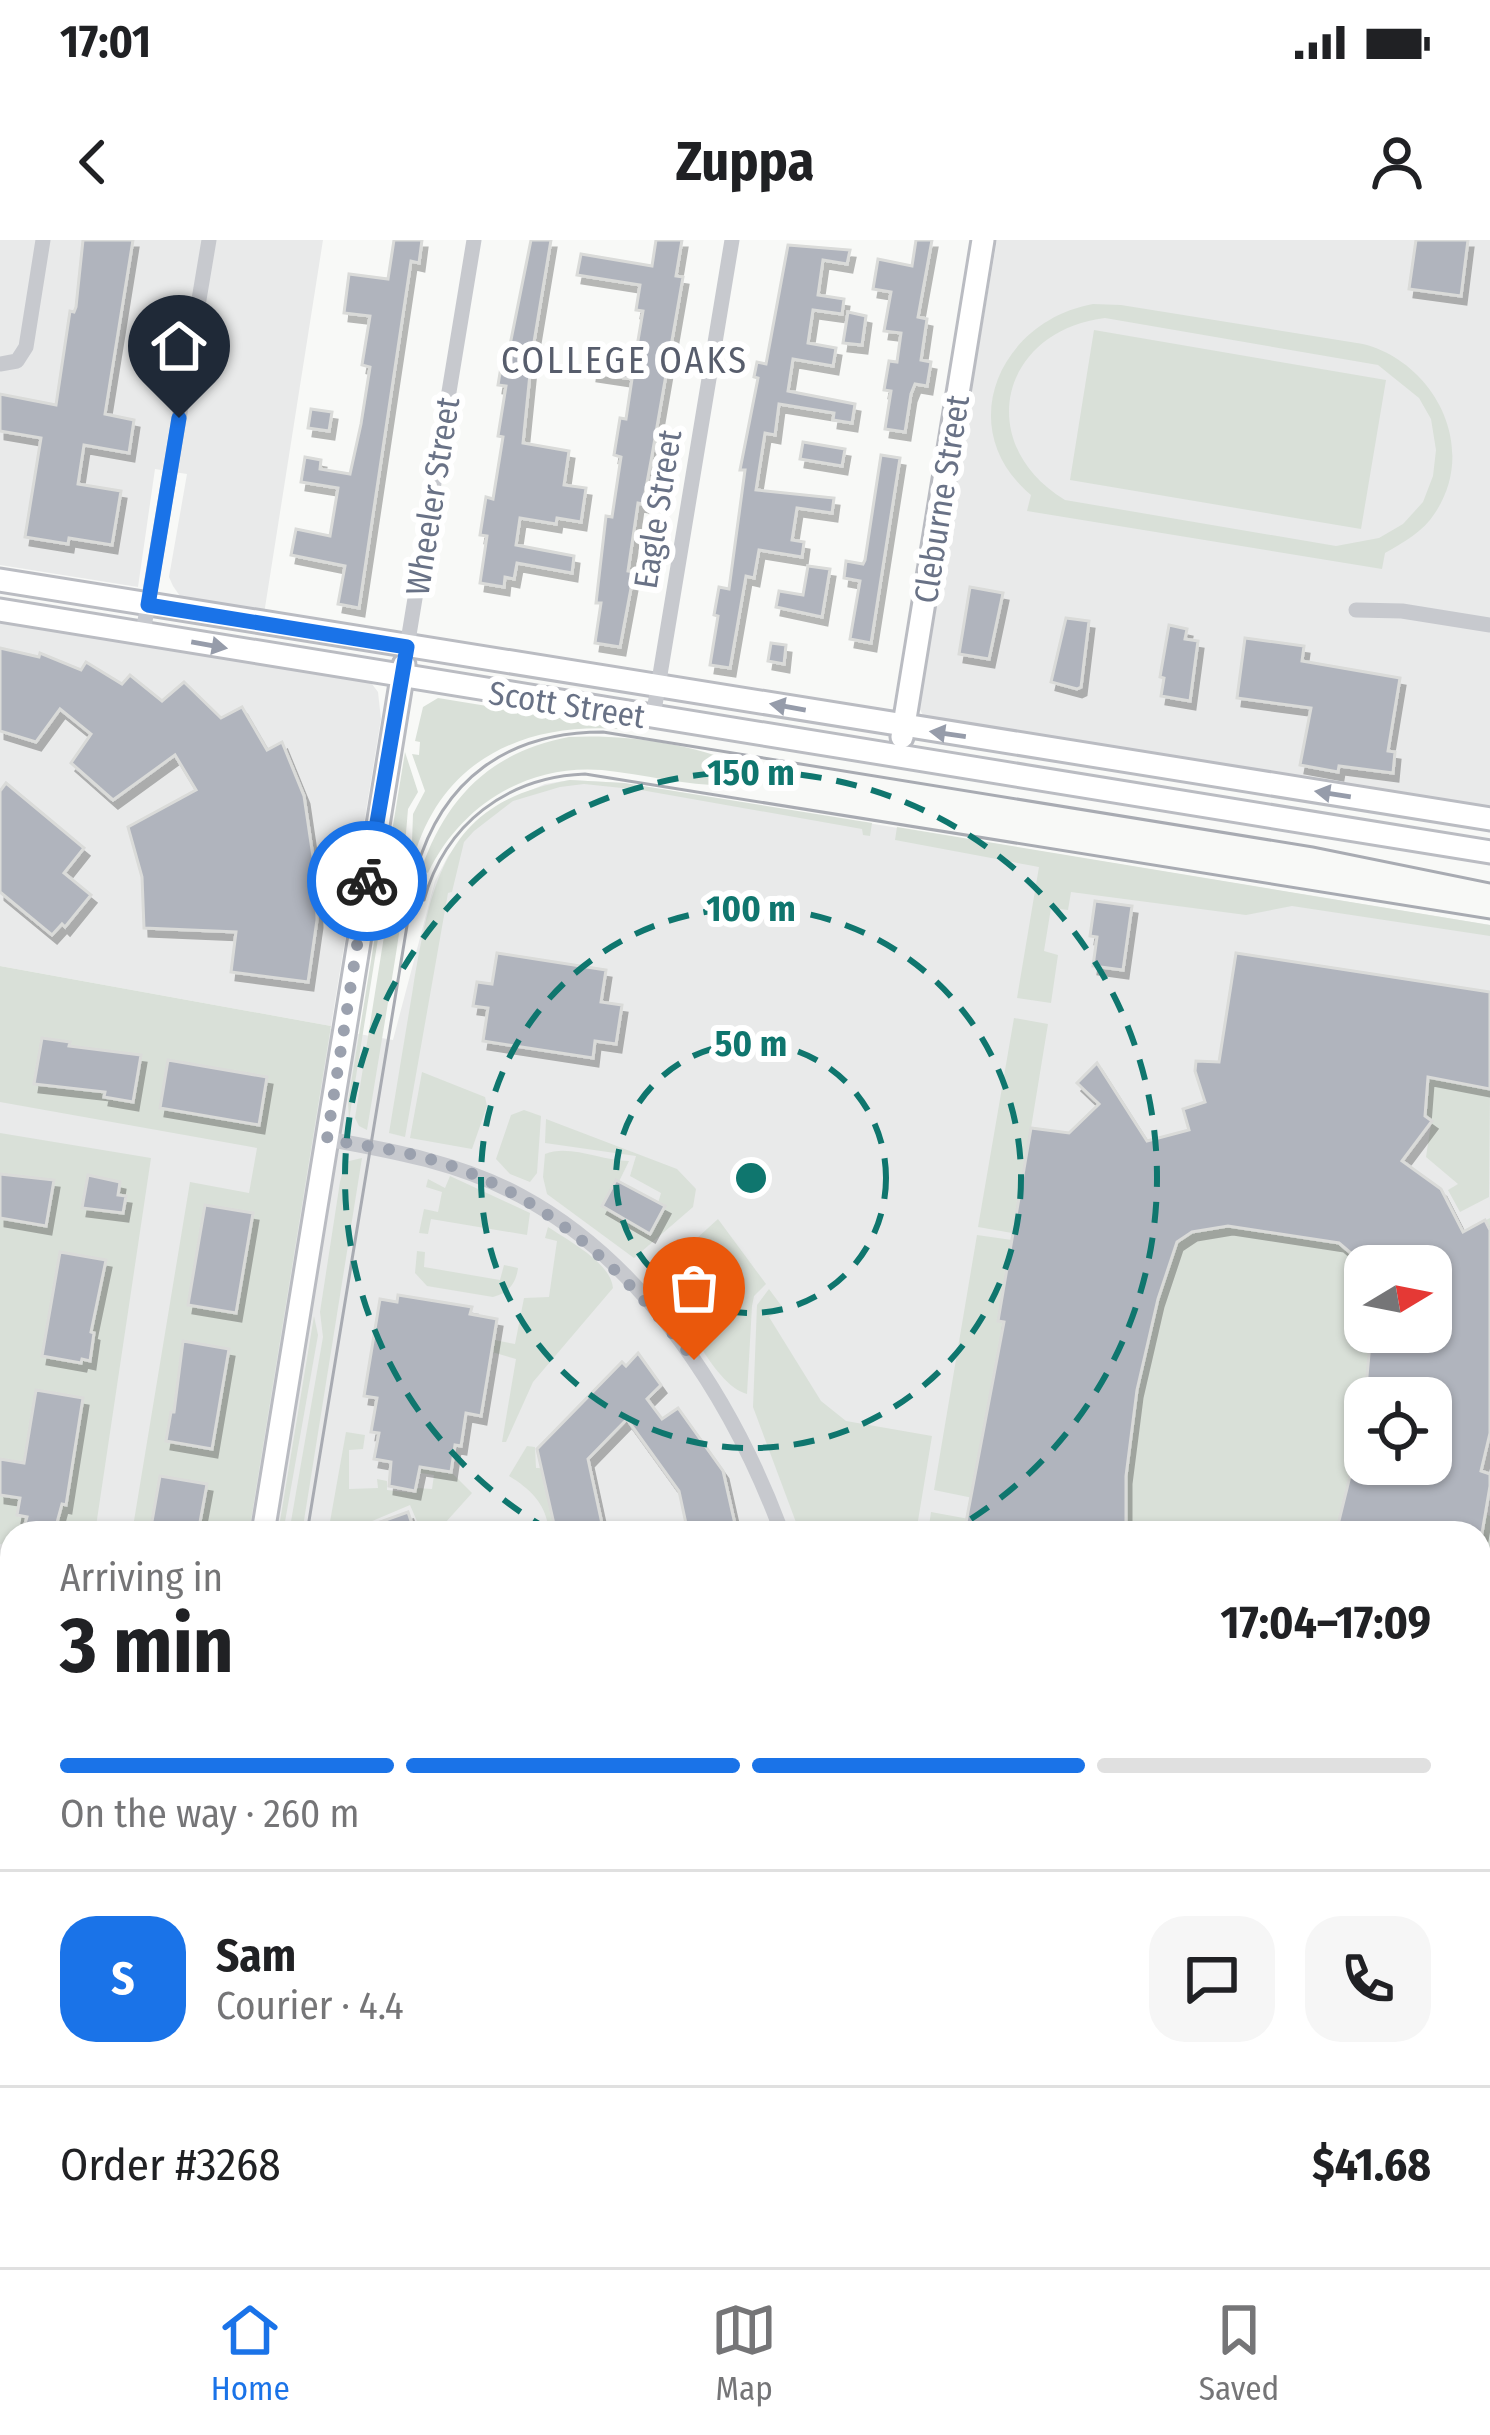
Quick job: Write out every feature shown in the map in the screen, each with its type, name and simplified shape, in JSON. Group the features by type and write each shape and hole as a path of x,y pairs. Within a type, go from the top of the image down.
{"main road":[{"name":"Cleburne Street","path":"898,758 983,240"},
{"name":"Scott Street","path":"0,580 1490,819"},
{"path":"73,622 77,593"},
{"name":"Scott Street","path":"0,610 1490,852"},
{"name":"Wheeler Street","path":"265,1521 407,647"},
{"path":"1131,795 1137,763"},
{"path":"1402,838 1408,806"}],"street":[{"path":"0,364 17,361 26,347 44,240"},
{"name":"Wheeler Street","path":"407,647 474,240"},
{"name":"Eagle Street","path":"653,717 732,240"},
{"path":"143,633 206,241"},
{"path":"1356,610 1402,610 1490,625"},
{"path":"327,1139 419,1156 462,1170 519,1195 590,1244 694,1360 744,1446 777,1521"}],"shaded area":[{"path":"0,240 323,240 264,614 184,602 173,586 169,577 187,474 155,469 138,587 0,565"},
{"path":"997,240 1490,240 1490,811 924,717 919,694"},
{"path":"1093,304 1121,305 1363,344 1388,354 1429,388 1450,435 1447,488 1435,513 1413,536 1385,553 1382,569 1027,511 1031,495 1007,469 994,440 991,410 997,381 1011,355 1060,314","holes":["1105,318 1378,365 1419,398 1431,419 1436,450 1433,476 1423,502 1403,524 1379,538 1336,546 1065,500 1036,477 1018,450 1010,421 1011,393 1022,367 1042,344 1069,327"]},
{"path":"1094,330 1386,380 1361,529 1070,480"},
{"path":"0,618 372,684 378,692 381,719 331,1026 0,966"},
{"path":"438,698 640,731 566,730 532,737 472,767 448,790 428,820 414,857 367,1130 355,1118 393,880 412,842 413,814 425,791 412,754 419,755 420,742 415,741 423,707"},
{"path":"569,737 636,739 703,752 745,766 742,785 689,783 602,770 547,774 498,794 477,809 428,873 421,870 444,820 476,781 517,753"},
{"path":"405,752 418,792 408,809 405,845 386,889 349,1120 348,1102"},
{"path":"570,780 624,783 1490,925 1490,1521 0,1521 0,971 393,1040 435,881 448,856 479,819 501,803 545,784"},
{"path":"570,780 624,783 872,823 870,836 863,835 862,829 584,784 513,801 464,842 448,893 405,1137 389,1133 428,913 452,851 495,806"},
{"path":"897,827 1490,925 1490,936 1292,906 1246,915 1071,892 1068,910 1051,908 1044,951 1058,955 1051,1003 1017,998 1039,867 895,840"},
{"path":"0,966 331,1026 251,1521 134,1521 190,1182 249,1193 257,1148 0,1102"},
{"path":"1014,1018 1048,1024 1031,1128 1069,1133 1114,1091 1147,1141 1188,1130 1183,1109 1205,1102 1196,1061 1219,1062 1222,1044 1365,1063 1490,1089 1489,1197 1460,1212 1448,1190 1458,1184 1426,1157 1431,1124 1402,1161 1441,1189 1462,1232 1490,1218 1490,1433 1481,1471 1490,1474 1485,1514 1490,1521 930,1521 931,1512 969,1519 973,1498 934,1490 977,1235 1012,1240 1012,1233 978,1227"},
{"path":"422,1072 485,1097 487,1106 472,1149 410,1138"},
{"path":"524,1110 541,1116 537,1173 530,1182 510,1174 496,1159 511,1115"},
{"path":"546,1119 677,1169 696,1189 693,1207 634,1258 547,1194 545,1154 565,1151 629,1161 606,1208 650,1230 661,1193 630,1176 636,1156 545,1143"},
{"path":"0,1133 151,1158 97,1521 0,1521"},
{"path":"362,1158 304,1521 291,1521 323,1337 320,1312 345,1162"},
{"path":"450,1176 530,1213 527,1235 431,1219 428,1234 419,1233 424,1209 438,1212 442,1192 426,1187 428,1179 445,1188"},
{"path":"718,1219 766,1284 754,1296 752,1306 747,1394 721,1375 653,1278"},
{"path":"548,1227 597,1261 613,1288 533,1382 502,1442 516,1359 492,1352 494,1340 515,1344 524,1298 549,1297 557,1241 545,1238"},
{"path":"417,1251 425,1252 424,1267 500,1280 504,1265 518,1268 507,1290 493,1297 427,1286 415,1273"},
{"path":"769,1289 783,1308 769,1317 821,1401 846,1421 932,1436 918,1521 796,1521 753,1407 757,1305"},
{"path":"314,1316 318,1335 285,1521 280,1521"},
{"path":"346,1432 365,1435 363,1449 349,1450 349,1489 378,1488 377,1479 387,1481 387,1490 415,1493 417,1488 432,1489 434,1475 407,1471 408,1461 451,1472 472,1493 447,1521 417,1521 410,1505 372,1521 330,1521"},
{"path":"527,1446 535,1447 536,1468 542,1468 553,1521 546,1521 537,1499 509,1476"}],"building":[{"path":"83,240 133,240 105,414 134,420 129,453 84,445 78,484 121,491 112,545 25,537 41,438 0,431 0,394 56,405 70,311 76,307"},
{"path":"394,240 422,240 419,263 411,261 359,608 338,604 345,566 291,555 296,529 330,536 338,488 301,482 305,457 321,460 320,469 350,474 361,424 370,367 362,365 370,316 344,313 349,274 388,279"},
{"path":"531,240 551,240 523,443 569,451 564,485 586,488 581,522 557,518 556,524 520,518 516,545 574,556 572,573 517,563 514,579 505,577 504,587 480,583 487,536 480,535 486,497 493,499 503,437 498,436 506,386 498,385 504,349 509,350"},
{"path":"656,240 682,240 676,276 683,277 643,504 638,503 628,571 634,572 620,647 595,643 601,603 596,603 606,516 612,517 621,457 614,455 632,379 592,373 594,358 634,364 643,311 636,310 640,285 577,275 581,254 652,266"},
{"path":"916,240 932,240 918,317 927,319 921,360 931,362 927,386 915,384 911,394 905,432 885,429 891,391 884,390 889,361 897,362 901,333 884,331 891,292 873,289 878,259 912,266"},
{"path":"1416,240 1468,240 1461,296 1409,289"},
{"path":"788,245 850,250 847,264 823,260 818,295 844,299 842,314 813,310 808,343 836,348 833,366 793,359 788,391 855,404 852,423 833,420 834,413 779,404 775,435 765,433 756,490 834,498 832,513 797,508 792,540 804,542 802,557 759,550 754,578 746,576 730,668 710,665 719,587 729,589 745,470 740,470 758,378 754,377 757,362 766,364"},
{"path":"848,312 866,316 862,345 843,343"},
{"path":"311,409 332,412 329,431 308,428"},
{"path":"803,442 845,449 842,466 800,459"},
{"path":"881,455 900,458 871,643 850,639 860,581 844,578 846,561 863,564 865,560"},
{"path":"808,566 830,569 822,617 776,607 779,591 803,595"},
{"path":"970,587 1003,593 989,659 959,654"},
{"path":"1066,618 1089,621 1077,689 1051,682"},
{"path":"1169,625 1187,629 1185,639 1198,641 1190,701 1161,696"},
{"path":"1245,638 1304,646 1302,661 1400,678 1388,751 1395,752 1393,773 1339,766 1338,772 1300,765 1311,708 1237,698"},
{"path":"771,643 786,645 784,664 768,661"},
{"path":"0,648 39,657 40,653 81,670 86,662 122,684 130,675 162,701 184,682 221,718 242,707 267,750 282,742 304,796 316,877 317,920 308,982 231,972 236,932 144,928 142,877 128,827 196,790 175,755 113,800 71,763 91,734 60,709 36,742 0,731"},
{"path":"6,783 84,848 64,873 91,895 65,927 62,924 52,935 0,892 0,791"},
{"path":"1095,901 1132,906 1123,970 1093,966 1097,937 1090,936"},
{"path":"497,953 606,970 601,1002 622,1005 616,1044 595,1041 593,1058 483,1041 488,1008 473,1006 477,982 492,984"},
{"path":"1236,953 1490,992 1490,1089 1428,1077 1425,1116 1432,1121 1402,1161 1441,1189 1463,1232 1485,1220 1490,1230 1490,1433 1481,1471 1490,1474 1490,1486 1484,1521 1339,1521 1348,1485 1452,1485 1452,1377 1367,1377 1369,1353 1452,1353 1452,1245 1344,1247 1228,1226 1192,1232 1177,1242 1137,1390 1126,1476 1126,1521 966,1521 1004,1322 998,1321 1031,1128 1069,1133 1099,1104 1077,1083 1097,1063 1147,1141 1189,1130 1183,1109 1205,1102 1196,1061 1219,1062"},
{"path":"42,1038 141,1055 133,1102 104,1097 105,1092 34,1084"},
{"path":"168,1060 267,1077 259,1125 160,1108"},
{"path":"0,1174 54,1180 46,1226 0,1218"},
{"path":"88,1175 120,1182 118,1195 126,1196 123,1213 82,1208"},
{"path":"616,1180 665,1206 650,1234 602,1206"},
{"path":"205,1205 253,1213 236,1313 188,1305"},
{"path":"60,1252 106,1260 90,1361 42,1356"},
{"path":"398,1295 472,1307 470,1314 497,1319 481,1416 466,1413 451,1472 420,1467 415,1491 389,1486 391,1462 374,1459 379,1433 371,1432 377,1398 364,1396 380,1299 397,1302"},
{"path":"183,1341 229,1349 212,1449 166,1441"},
{"path":"638,1353 661,1385 647,1399 662,1419 678,1408 723,1471 734,1521 685,1521 679,1491 627,1419 588,1459 601,1521 553,1521 537,1449 622,1362 626,1366"},
{"path":"36,1390 83,1398 66,1505 62,1504 57,1521 26,1521 27,1517 17,1515 20,1498 0,1495 0,1459 24,1463"},
{"path":"160,1476 207,1484 200,1521 152,1521"},
{"path":"408,1512 411,1521 383,1521"}],"tram line":[{"path":"309,1521 416,871 443,810 484,767 509,752 569,734 603,732 1313,847 1490,883"},
{"path":"424,900 447,849 483,810 530,784 585,774 1490,919"}],"way so far":[{"path":"367,881 327,1139 419,1156 519,1195 574,1231 616,1268 694,1360"}],"district":[{"name":"COLLEGE OAKS","path":"625,360"}],"route":[{"path":"179,418 148,605 407,647 367,881"}]}
